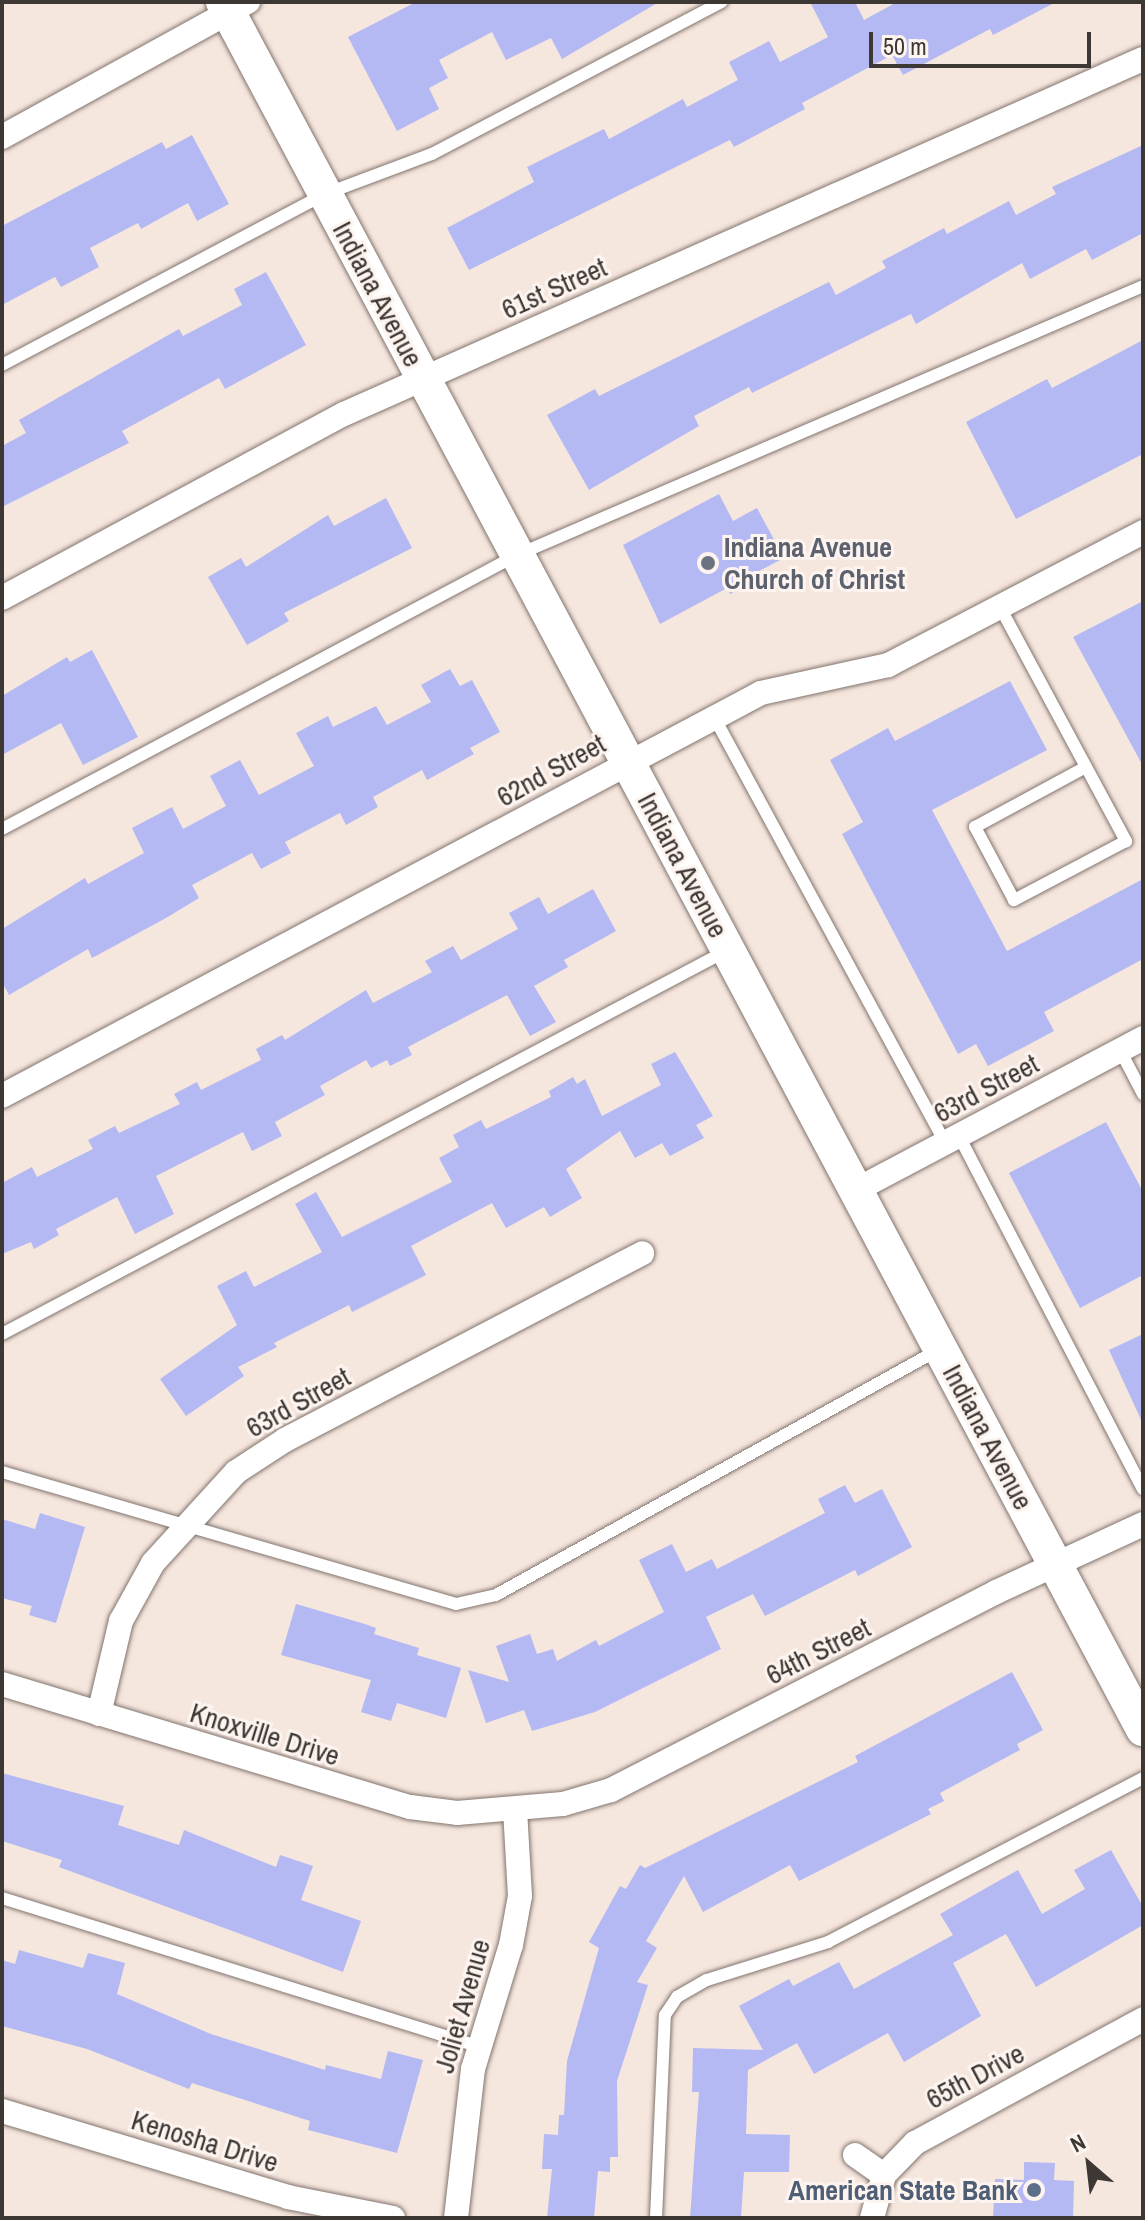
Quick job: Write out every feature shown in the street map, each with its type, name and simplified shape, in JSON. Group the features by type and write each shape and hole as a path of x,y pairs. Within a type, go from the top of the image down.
{"main road":[{"name":"Indiana Avenue","path":"233,6 325,194 1143,1729"}],"street":[{"path":"2,137 233,6"},
{"name":"61st Street","path":"2,598 344,414 1143,59"},
{"name":"62nd Street","path":"2,1096 761,693 888,665 1001,609 1143,532"},
{"name":"63rd Street","path":"856,1190 1143,1038"},
{"name":"63rd Street","path":"99,1714 121,1621 153,1563 236,1472 285,1440 642,1253"},
{"name":"64th Street","path":"515,1809 563,1804 611,1790 1143,1524"},
{"name":"Knoxville Drive","path":"2,1684 410,1807 457,1813 515,1809"},
{"name":"Joliet Avenue","path":"456,2218 463,2129 479,2047 520,1896 515,1809"},
{"name":"65th Drive","path":"872,2218 884,2175 915,2143 1143,2019"},
{"name":"Kenosha Drive","path":"2,2111 288,2197 393,2218"},
{"path":"855,2155 884,2175"}],"lane":[{"path":"2,365 325,194 432,154 721,2"},
{"path":"2,829 517,555 1143,286"},
{"path":"1001,609 1126,841 1014,900 975,827 1086,767"},
{"path":"714,717 952,1140 1143,1489"},
{"path":"2,1334 728,950"},
{"path":"1120,1050 1143,1094"},
{"path":"2,1472 456,1604 496,1595 940,1349"},
{"path":"656,2218 665,2015 677,1997 707,1980 828,1942 1143,1778"},
{"path":"2,1898 479,2047"}],"building":[{"path":"416,2 659,2 562,59 551,38 506,60 492,32 439,60 448,78 429,88 439,109 397,131 348,37"},
{"path":"810,2 855,2 864,20 897,2 1056,2 993,35 990,29 903,75 892,55 802,103 805,109 734,147 730,140 469,270 447,228 534,182 527,167 604,129 609,139 683,99 687,107 738,80 729,62 769,41 780,62 828,37"},
{"path":"192,135 229,204 197,221 188,203 141,229 138,223 90,248 99,267 61,287 55,277 2,305 2,226 162,142 166,149"},
{"path":"1143,145 1143,233 1092,260 1086,249 1030,279 1022,263 916,324 911,314 752,393 749,387 694,416 699,426 589,490 547,415 595,389 599,396 829,282 836,295 886,268 882,261 944,228 947,234 1009,201 1016,215 1056,194 1052,187"},
{"path":"266,272 306,345 225,389 219,378 122,431 129,443 2,507 2,446 26,433 19,420 179,329 183,336 242,305 234,289"},
{"path":"1143,340 1143,454 1016,519 966,422 1047,379 1052,388"},
{"path":"719,494 733,521 757,508 784,558 748,577 751,583 730,594 727,588 660,624 623,545"},
{"path":"386,498 412,548 284,613 289,621 247,645 208,577 241,558 246,567 328,515 334,526"},
{"path":"1143,601 1143,766 1073,637"},
{"path":"92,650 138,737 83,765 61,723 2,755 2,696 67,657 70,662"},
{"path":"450,669 460,686 472,680 500,732 470,748 474,754 427,780 422,770 373,797 378,807 346,825 340,813 285,842 291,853 261,869 252,853 192,885 199,898 166,918 92,958 88,949 9,995 2,982 2,929 85,878 88,884 144,853 132,828 172,807 183,829 226,806 210,776 240,760 259,795 314,766 296,733 328,716 333,727 376,706 387,725 431,702 421,685"},
{"path":"1010,681 1047,750 932,810 1007,951 1143,879 1143,959 1044,1012 1054,1031 988,1066 976,1044 958,1054 842,834 863,822 830,760 888,728 895,741"},
{"path":"593,889 616,931 564,960 568,967 534,986 556,1022 530,1036 507,995 408,1047 412,1055 390,1066 387,1060 371,1068 366,1060 320,1086 325,1095 275,1122 282,1136 252,1151 243,1132 156,1176 174,1214 135,1234 117,1197 56,1229 59,1235 34,1249 31,1242 2,1254 2,1183 32,1167 37,1177 93,1149 88,1140 115,1126 119,1133 180,1104 174,1094 197,1082 201,1090 261,1060 256,1049 282,1035 285,1040 366,990 373,1003 432,972 425,961 453,946 461,960 518,929 509,913 539,897 548,914"},
{"path":"675,1052 713,1116 696,1125 704,1138 670,1156 662,1143 635,1158 620,1131 566,1169 582,1198 550,1217 544,1207 506,1228 492,1203 411,1246 426,1275 352,1312 349,1305 274,1343 277,1347 238,1367 244,1376 186,1416 160,1379 237,1325 217,1286 246,1271 254,1287 322,1252 295,1204 316,1192 342,1237 452,1182 439,1158 459,1147 453,1135 481,1120 486,1129 551,1097 549,1091 573,1077 577,1084 585,1079 602,1116 661,1085 651,1064"},
{"path":"1106,1122 1143,1192 1143,1275 1080,1308 1009,1173"},
{"path":"1143,1334 1143,1424 1109,1350"},
{"path":"845,1485 855,1503 882,1489 912,1547 858,1576 855,1570 765,1616 753,1594 706,1617 721,1649 595,1712 532,1731 524,1710 486,1723 468,1670 509,1682 496,1646 530,1634 537,1654 553,1649 557,1661 596,1640 599,1646 664,1612 639,1560 672,1544 686,1572 712,1559 717,1569 825,1513 818,1499"},
{"path":"40,1513 85,1527 56,1623 29,1615 32,1606 2,1598 2,1519 35,1529"},
{"path":"296,1604 376,1628 374,1634 419,1648 417,1655 461,1668 446,1718 397,1703 391,1721 361,1712 371,1680 281,1655"},
{"path":"1012,1672 1043,1730 1017,1744 1020,1750 940,1793 944,1801 928,1809 931,1814 799,1881 790,1865 703,1912 684,1876 646,1941 657,1948 637,1982 648,1985 617,2081 618,2157 610,2157 610,2172 598,2171 594,2218 547,2218 552,2169 542,2169 544,2134 558,2135 559,2115 564,2115 567,2061 599,1948 589,1942 620,1886 626,1889 640,1865 645,1868 858,1762 855,1756"},
{"path":"2,1773 124,1806 118,1825 179,1845 184,1830 276,1867 280,1855 313,1866 301,1900 361,1921 343,1972 59,1867 62,1860 2,1841"},
{"path":"1111,1850 1143,1907 1143,1925 1036,1987 1006,1934 953,1963 981,2016 904,2062 888,2033 814,2074 797,2043 748,2070 746,2134 790,2135 789,2172 744,2172 741,2218 690,2218 699,2092 692,2092 693,2048 763,2050 739,2006 789,1979 793,1986 839,1962 854,1989 953,1935 940,1914 1018,1870 1042,1914 1085,1889 1074,1870"},
{"path":"19,1950 83,1968 88,1953 125,1963 117,1994 211,2034 325,2070 326,2065 381,2079 388,2051 423,2060 397,2153 308,2130 310,2121 192,2083 189,2089 87,2049 2,2026 2,1960 15,1964"},
{"name":"American State Bank","path":"1024,2162 1055,2163 1054,2180 1074,2181 1073,2218 993,2218 995,2179 1024,2180"}],"place":[{"name":"Indiana Avenue Church of Christ","path":"708,563"},
{"name":"American State Bank","path":"1034,2190"}]}
